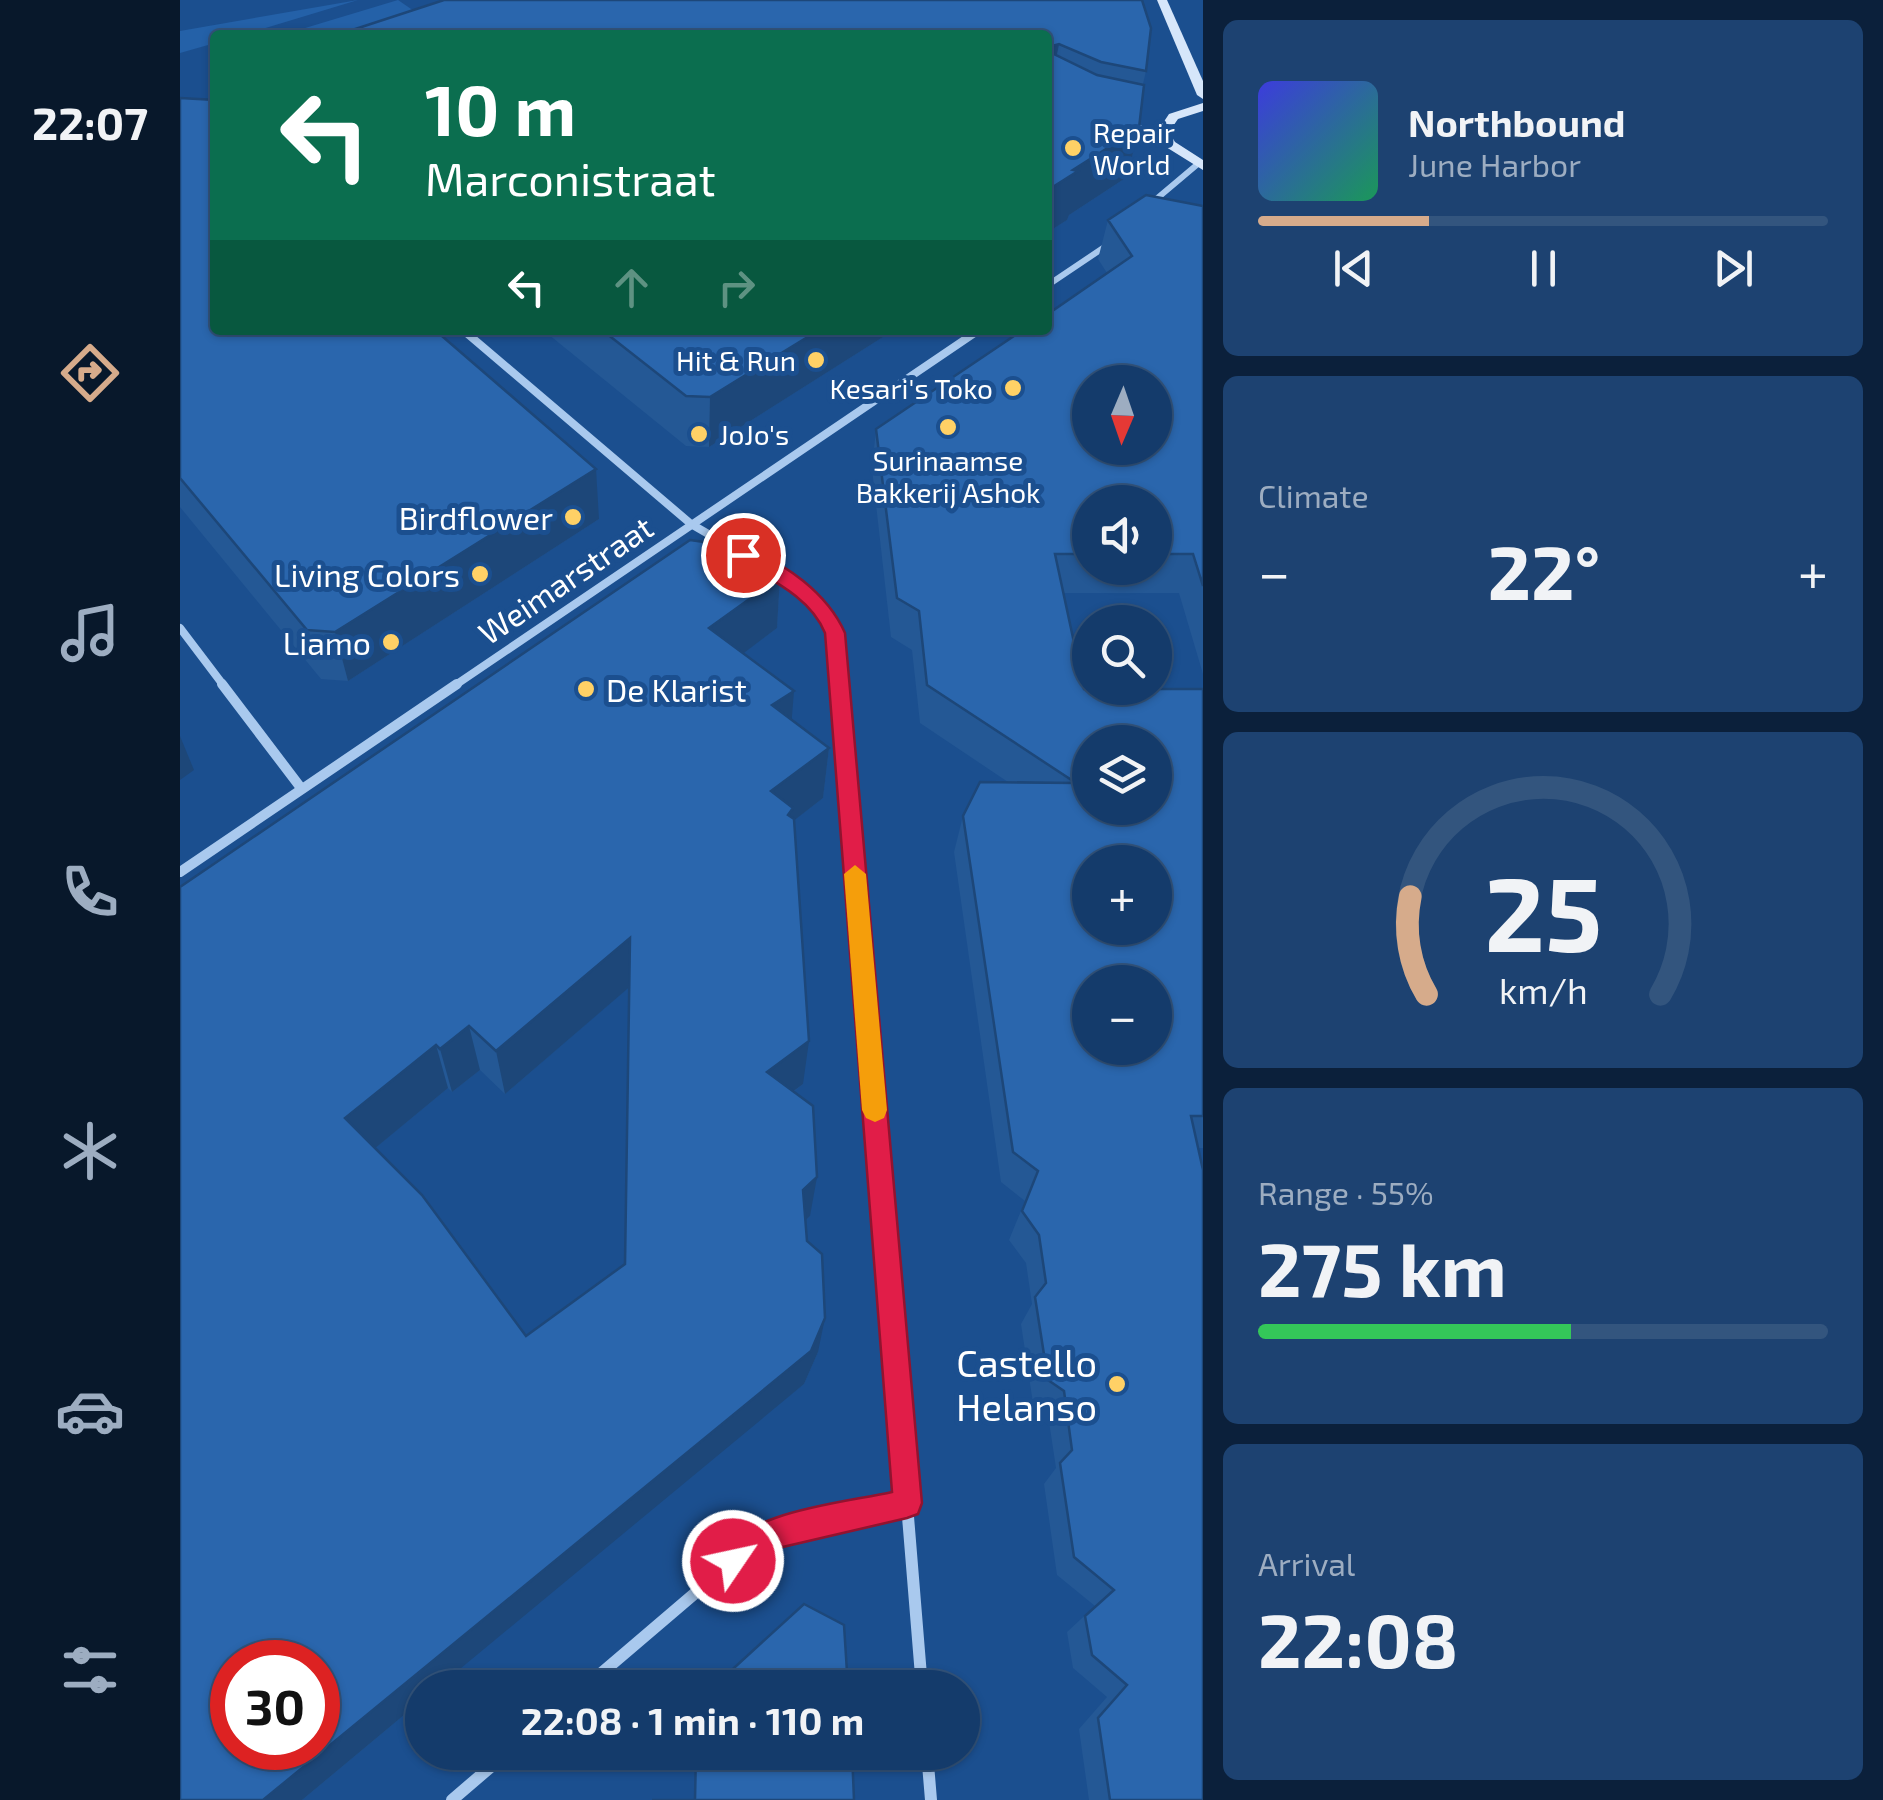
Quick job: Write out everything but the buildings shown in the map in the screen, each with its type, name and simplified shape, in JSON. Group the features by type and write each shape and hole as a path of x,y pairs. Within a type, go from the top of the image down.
{"street":[{"path":"1162,0 1203,96"},
{"path":"1162,132 1179,112 1203,108"},
{"path":"1126,126 1162,132 1170,144 1201,164 1166,187 1143,215"},
{"path":"1052,282 1123,234"},
{"path":"469,335 691,524 750,559"},
{"name":"Weimarstraat","path":"180,872 967,335"},
{"path":"766,568 825,610 835,633 921,1670"},
{"path":"180,628 302,788"},
{"path":"605,1670 762,1536 907,1503"},
{"path":"452,1800 487,1770"},
{"path":"928,1770 931,1800"}],"shaded area":[{"path":"358,0 259,30 210,30 210,44 180,53 180,31"},
{"path":"398,0 414,11 353,30 299,30"}],"slow traffic":[{"path":"855,874 875,1110"}],"place":[{"name":"Repair World","path":"1073,148"},
{"name":"Hit & Run","path":"816,360"},
{"name":"Kesari's Toko","path":"1013,388"},
{"name":"Surinaamse Bakkerij Ashok","path":"948,427"},
{"name":"JoJo's","path":"699,434"},
{"name":"Birdflower","path":"573,517"},
{"name":"Living Colors","path":"480,574"},
{"name":"Liamo","path":"391,642"},
{"name":"De Klarist","path":"586,689"},
{"name":"Castello Helanso","path":"1117,1384"}],"route":[{"path":"733,1561 762,1536 907,1503 835,633 825,610 795,586 743,555"}]}
